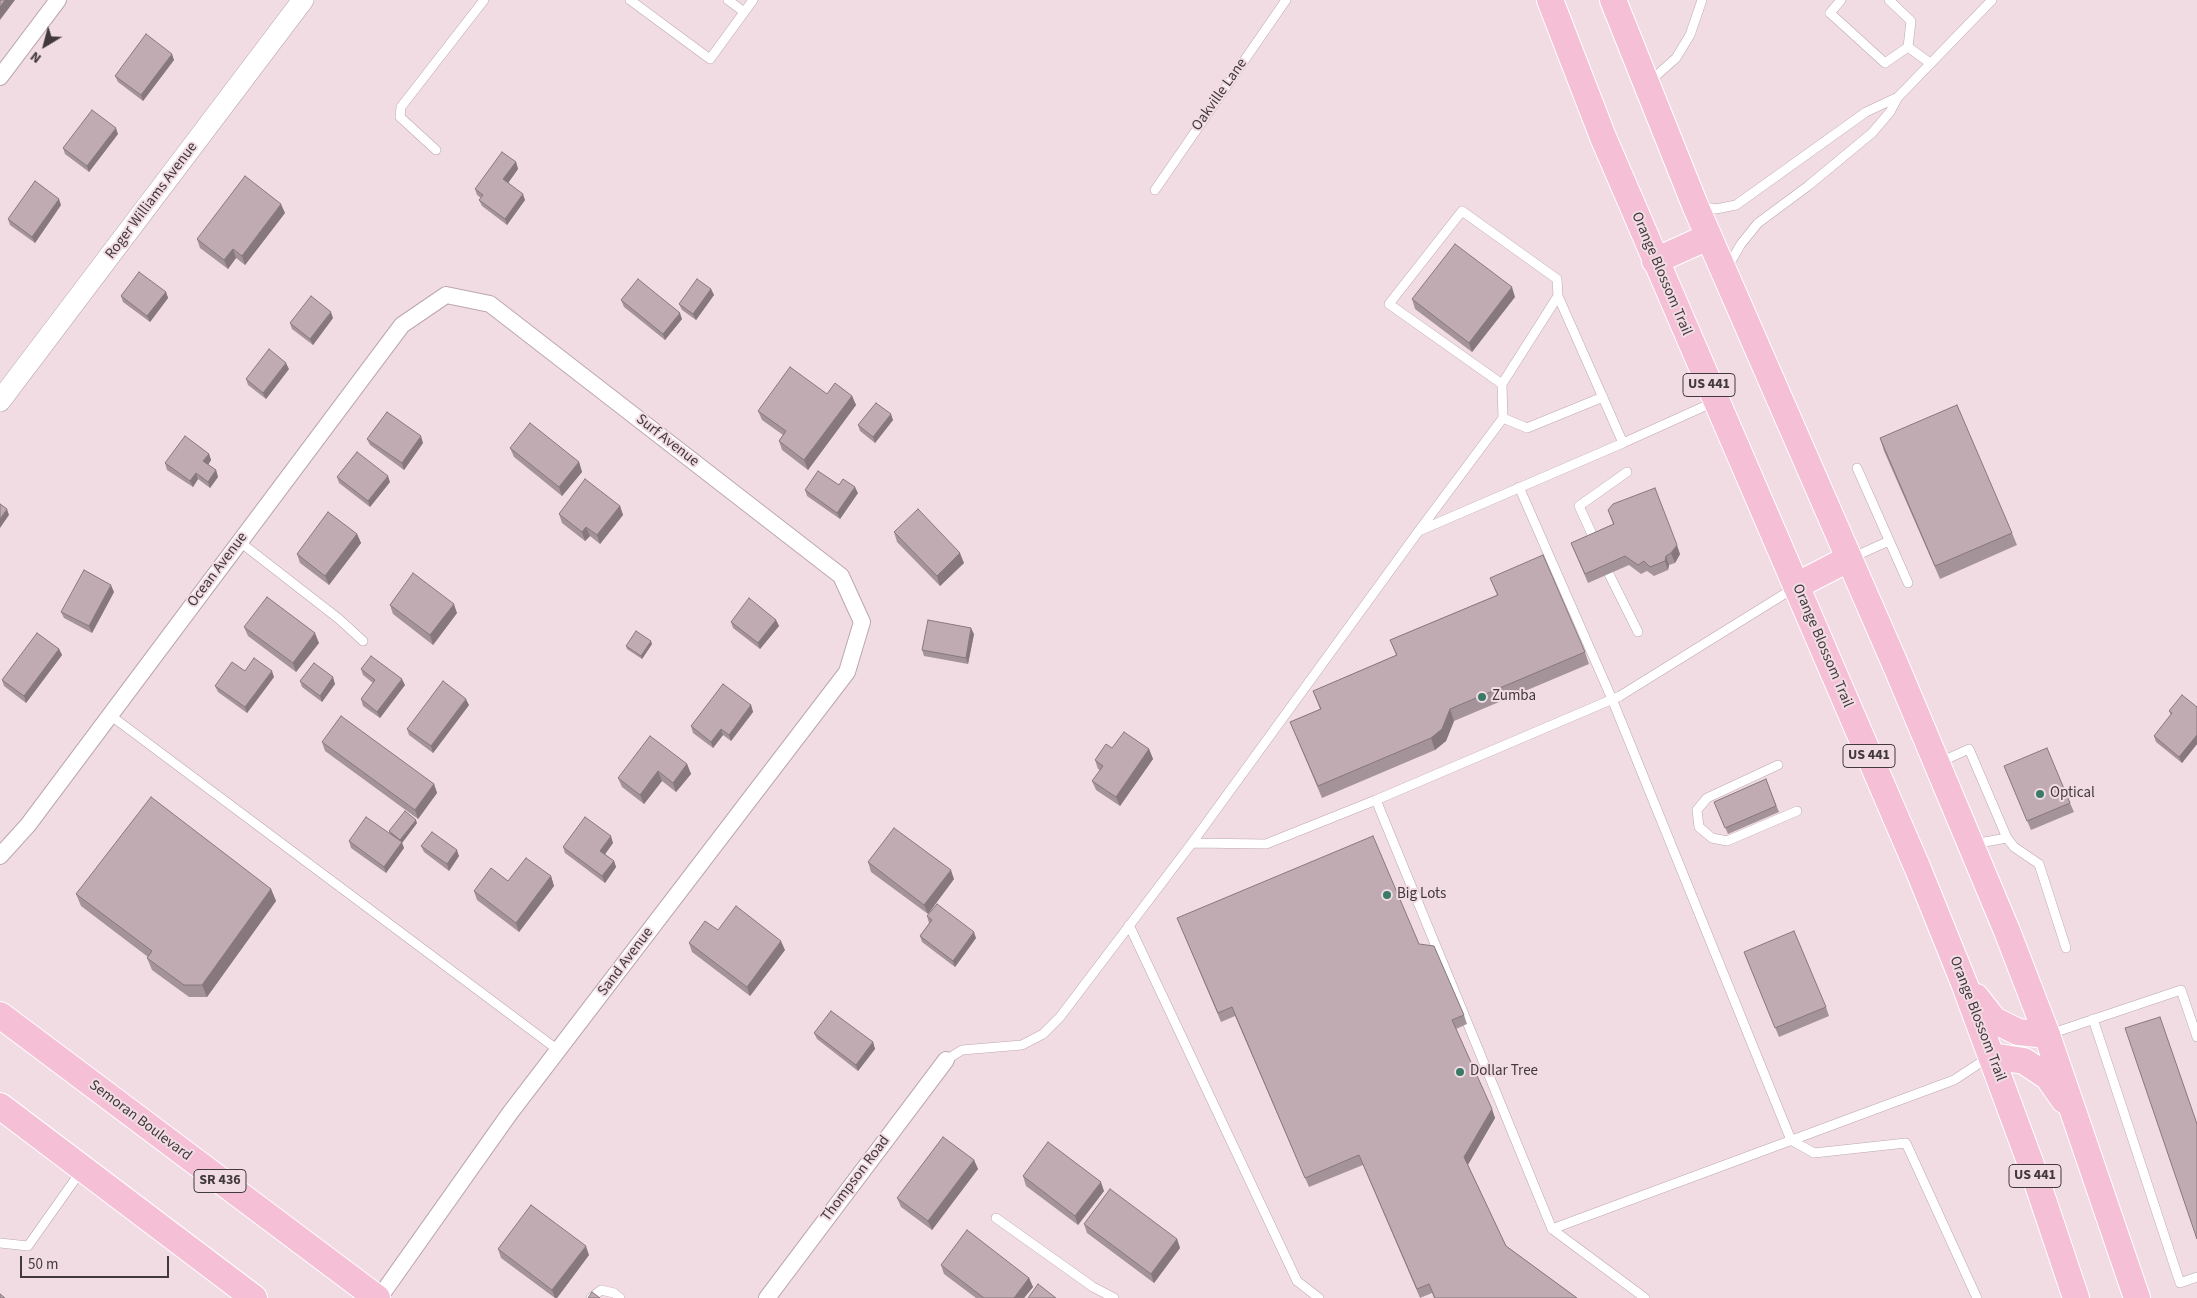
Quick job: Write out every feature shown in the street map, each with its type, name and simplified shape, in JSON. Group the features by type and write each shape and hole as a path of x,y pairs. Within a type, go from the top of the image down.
{"main road":[{"name":"Orange Blossom Trail","path":"1550,0 1603,137 1655,260 1918,869 1992,1056 2076,1298"},
{"path":"1614,0 1708,237 1971,844 2047,1035 2137,1298"},
{"path":"1655,260 1708,237"},
{"path":"1796,586 1848,559"},
{"path":"1964,983 1994,1020 2018,1032 2047,1035"},
{"name":"Semoran Boulevard","path":"0,1015 378,1298"},
{"path":"1992,1056 2024,1061 2048,1077 2077,1119"},
{"path":"0,1106 254,1298"}],"street":[{"path":"0,77 58,0"},
{"name":"Roger Williams Avenue","path":"0,401 303,0"},
{"name":"Ocean Avenue","path":"0,856 28,825 402,325 446,294"},
{"name":"Surf Avenue","path":"446,294 490,304 841,576 862,622"},
{"name":"Sand Avenue","path":"378,1298 510,1113 847,672 862,622"},
{"name":"Thompson Road","path":"767,1298 946,1060"}],"lane":[{"path":"436,150 400,117 401,107 484,0"},
{"path":"630,0 710,59 753,0"},
{"path":"728,0 744,12"},
{"name":"Oakville Lane","path":"1155,190 1286,0"},
{"path":"1646,84 1676,58 1690,35 1702,0"},
{"path":"1841,0 1830,13 1885,63 1908,47 1911,20 1889,0"},
{"path":"1724,273 1741,244 1758,224 1872,133 1890,112 1898,97 1992,0"},
{"path":"1908,47 1930,63"},
{"path":"1695,205 1716,209 1736,205 1866,112 1898,97"},
{"path":"1502,384 1389,304 1462,211 1557,279 1558,296 1623,443"},
{"path":"946,1060 962,1050 1022,1045 1043,1034 1060,1017 1192,843 1503,418 1502,384 1558,296"},
{"path":"1503,418 1527,428 1603,397"},
{"path":"1418,532 1716,401"},
{"path":"1857,468 1908,582"},
{"path":"1596,543 1579,506 1627,472"},
{"path":"1519,487 1612,699 1791,1140 1814,1153 1906,1143 1977,1298"},
{"path":"1848,559 1889,541"},
{"path":"240,542 339,619 363,641"},
{"path":"1609,574 1638,632"},
{"path":"1192,843 1266,844 1376,800 1612,699 1796,586"},
{"path":"110,715 558,1050"},
{"path":"1936,764 1969,749 2007,838 2014,847 2039,864 2066,948"},
{"path":"1778,765 1707,798 1697,810 1699,828 1712,838 1727,841 1797,812"},
{"path":"1376,800 1552,1229 1645,1298"},
{"path":"1971,844 2007,838"},
{"path":"1130,925 1297,1281 1319,1298"},
{"path":"2047,1035 2181,990 2197,1037"},
{"path":"2093,1019 2180,1282 2197,1276"},
{"path":"1552,1229 1954,1080 1992,1056"},
{"path":"0,1243 28,1246 82,1168"},
{"path":"996,1218 1093,1287 1105,1298"},
{"path":"1093,1287 1114,1298"},
{"path":"591,1298 601,1290 614,1293 620,1298"}],"building":[{"path":"0,0 5,0 0,7"},
{"path":"146,34 172,54 141,95 115,76"},
{"path":"92,110 116,128 87,166 63,148"},
{"path":"502,152 516,162 503,179 523,194 505,219 479,200 483,195 475,189"},
{"path":"245,176 281,204 242,256 233,249 224,260 197,239"},
{"path":"35,181 59,199 32,237 8,219"},
{"path":"1455,244 1512,287 1469,343 1412,299"},
{"path":"139,272 166,292 147,316 121,296"},
{"path":"638,279 680,313 663,334 621,300"},
{"path":"697,279 711,289 693,314 679,304"},
{"path":"311,296 331,312 310,339 290,323"},
{"path":"269,349 286,363 263,393 246,379"},
{"path":"790,367 827,394 835,383 852,396 804,460 779,441 786,431 758,411"},
{"path":"876,403 891,414 873,437 858,425"},
{"path":"1957,405 2012,533 1935,566 1880,438"},
{"path":"387,412 421,436 402,463 367,439"},
{"path":"530,423 579,462 559,487 510,448"},
{"path":"185,436 209,454 203,461 216,470 208,482 196,473 190,481 165,463"},
{"path":"357,452 388,476 368,501 337,477"},
{"path":"818,471 839,485 843,479 855,487 837,513 805,490"},
{"path":"585,479 620,506 597,535 586,527 582,532 559,514"},
{"path":"1655,488 1677,545 1666,556 1665,561 1650,567 1644,561 1638,565 1625,556 1585,574 1571,543 1614,524 1608,510 1613,504"},
{"path":"0,504 7,509 0,519"},
{"path":"918,509 960,553 937,576 894,532"},
{"path":"328,512 357,534 325,576 297,554"},
{"path":"1543,555 1585,652 1450,709 1442,729 1431,738 1318,786 1290,722 1321,709 1313,691 1397,655 1390,640 1498,595 1490,578"},
{"path":"84,570 111,585 89,626 61,612"},
{"path":"413,573 454,604 430,635 390,605"},
{"path":"267,597 315,633 293,663 244,627"},
{"path":"749,598 776,620 758,643 731,622"},
{"path":"928,620 971,628 966,658 922,650"},
{"path":"636,631 651,641 641,656 626,646"},
{"path":"37,633 59,649 24,696 2,680"},
{"path":"371,656 402,679 377,712 361,699 375,680 361,669"},
{"path":"254,658 272,671 245,707 215,686 232,662 245,671"},
{"path":"314,663 333,677 320,696 300,681"},
{"path":"443,681 466,699 431,746 407,729"},
{"path":"723,684 751,705 729,735 721,729 711,742 691,726"},
{"path":"2182,695 2197,707 2197,735 2179,757 2154,736 2172,713 2169,711"},
{"path":"341,716 434,784 415,810 322,742"},
{"path":"1124,732 1149,749 1116,797 1092,781 1103,766 1095,760 1106,744 1112,748"},
{"path":"650,736 687,764 673,783 658,771 640,795 618,778"},
{"name":"Optical","path":"2047,748 2070,803 2027,821 2004,766"},
{"path":"1766,779 1776,806 1725,828 1714,802"},
{"path":"151,797 271,889 202,985 184,985 147,958 152,951 76,894"},
{"path":"405,811 416,820 400,840 389,831"},
{"path":"366,817 402,842 384,867 349,841"},
{"path":"585,817 611,836 600,851 614,861 602,876 563,847"},
{"path":"894,828 951,870 924,905 868,862"},
{"path":"432,832 457,850 447,864 421,846"},
{"path":"1373,836 1419,944 1434,946 1464,1015 1452,1020 1492,1109 1464,1157 1506,1246 1577,1298 1435,1298 1429,1284 1417,1289 1359,1155 1305,1178 1232,1007 1218,1013 1177,918"},
{"path":"526,858 551,876 516,923 474,891 491,868 508,881"},
{"path":"937,904 974,932 953,961 920,936 932,920 927,916"},
{"path":"736,906 781,941 747,987 689,943 705,921 718,930"},
{"path":"1794,931 1826,1007 1775,1028 1744,952"},
{"path":"831,1011 873,1042 856,1065 814,1033"},
{"path":"2160,1017 2197,1124 2197,1239 2125,1028"},
{"path":"943,1137 974,1160 928,1221 897,1198"},
{"path":"1048,1142 1101,1182 1075,1216 1023,1176"},
{"path":"1110,1189 1177,1239 1151,1274 1084,1224"},
{"path":"531,1205 586,1246 552,1290 498,1249"},
{"path":"967,1230 1029,1278 1014,1298 984,1298 941,1265"},
{"path":"1038,1284 1056,1298 1028,1298"},
{"path":"592,1292 600,1298 588,1298"}],"place":[{"name":"Zumba","path":"1482,697"},
{"name":"Optical","path":"2040,794"},
{"name":"Big Lots","path":"1387,895"},
{"name":"Dollar Tree","path":"1460,1072"}]}
